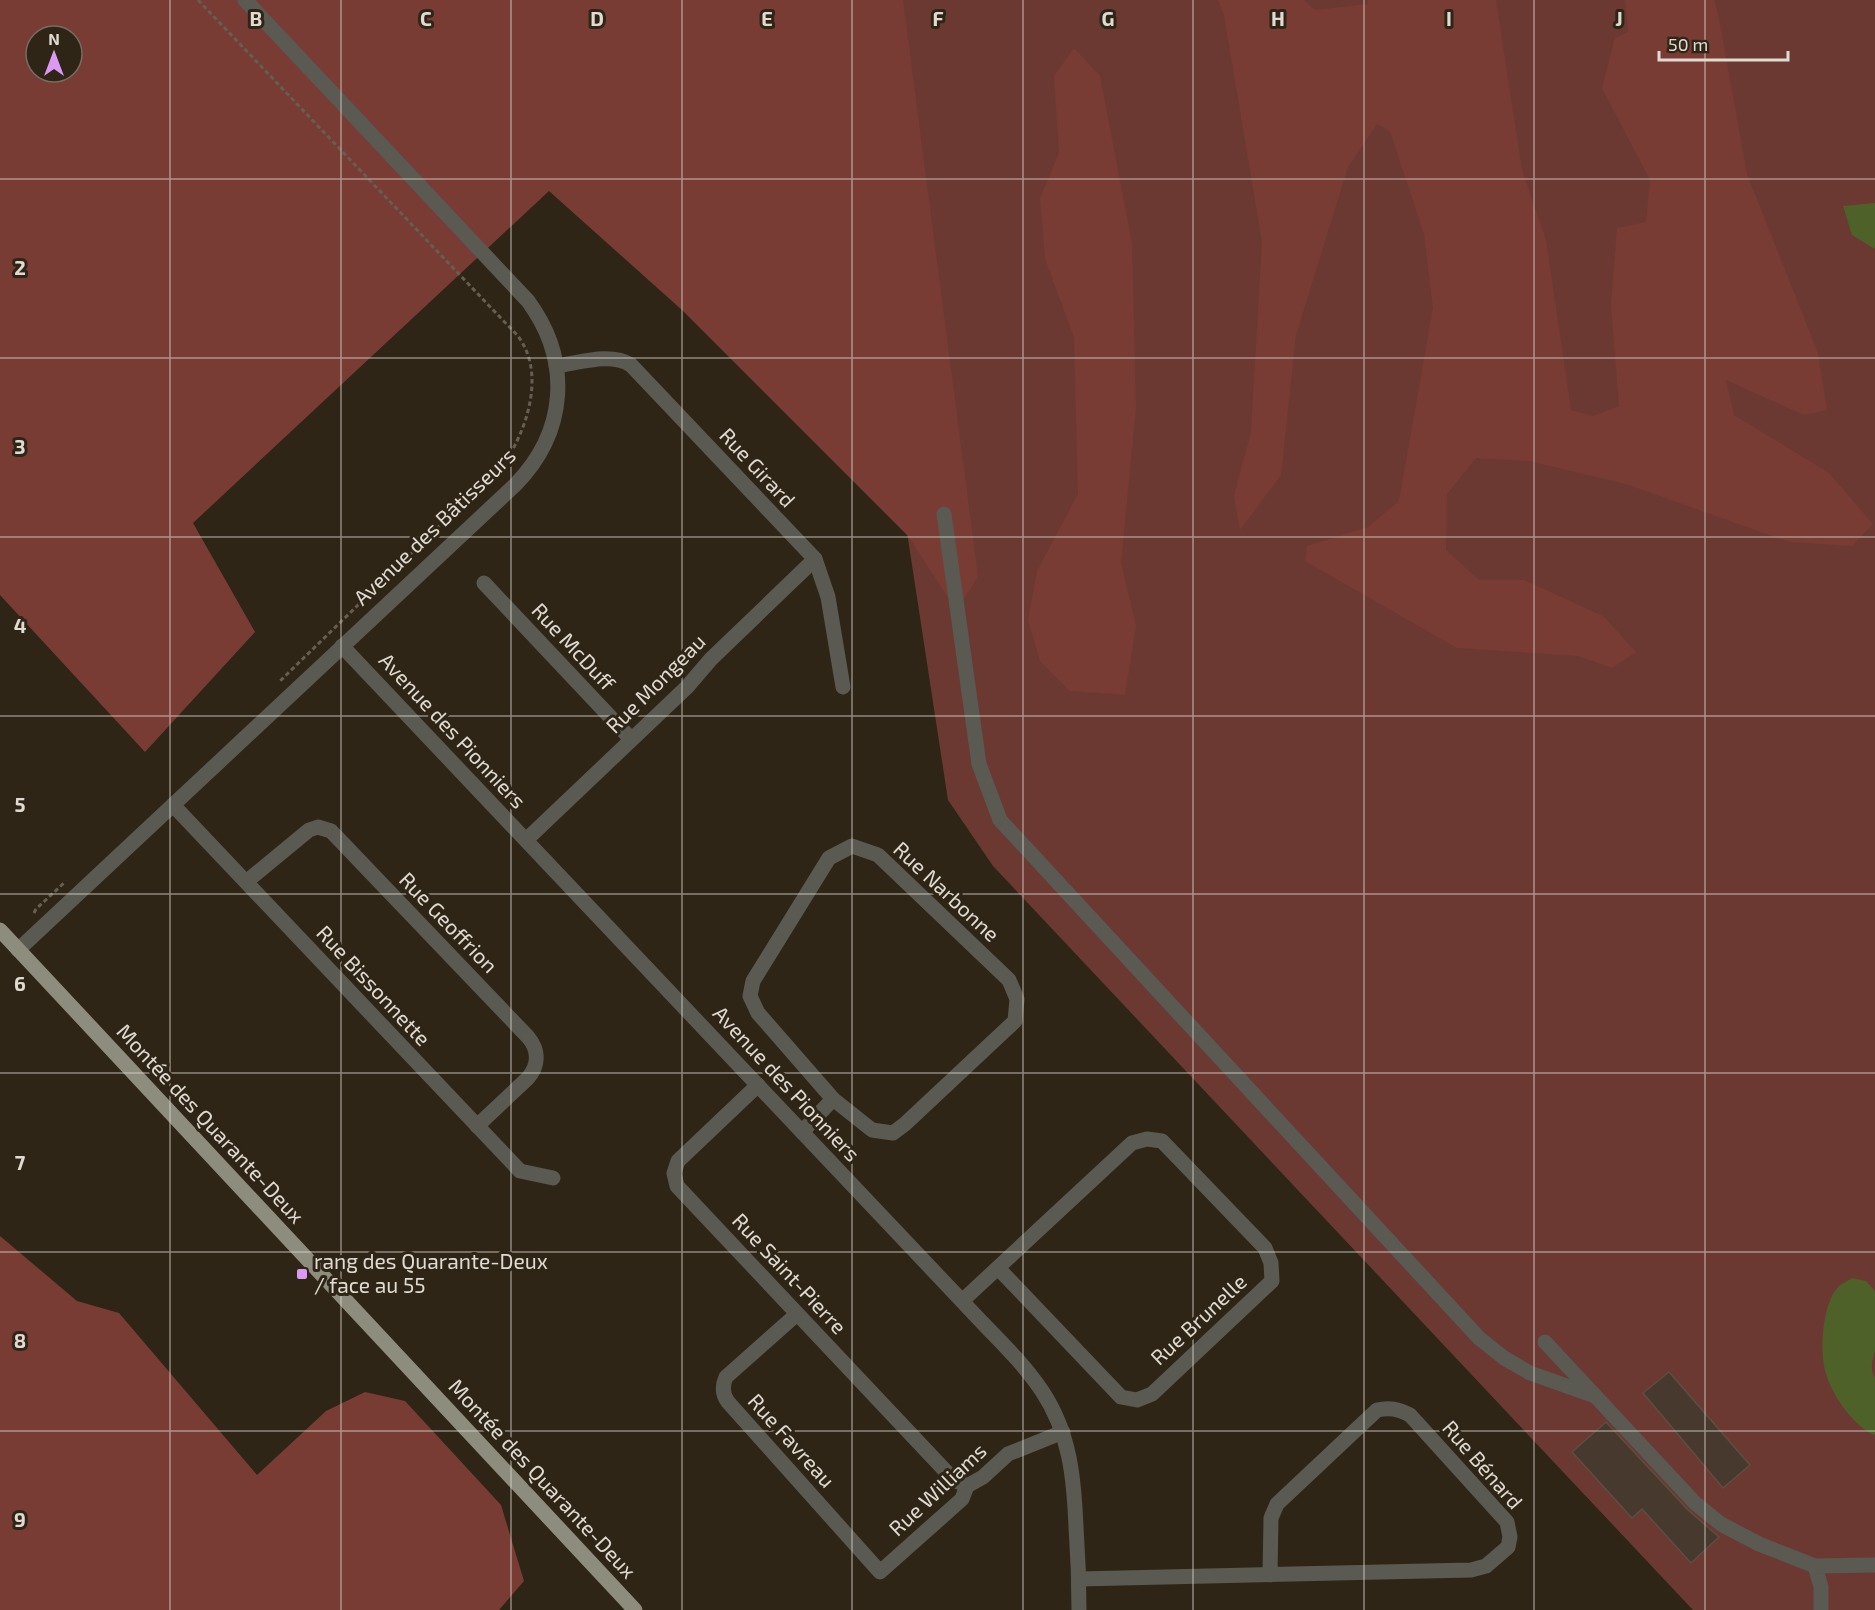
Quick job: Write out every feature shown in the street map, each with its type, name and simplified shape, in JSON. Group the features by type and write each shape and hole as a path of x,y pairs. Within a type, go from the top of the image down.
{"main road":[{"name":"Montée des Quarante-Deux","path":"0,930 635,1610"}],"street":[{"name":"Avenue des Bâtisseurs","path":"18,950 515,485 531,467 552,425 558,390 556,366 547,332 528,301 245,0"},
{"name":"Rue Girard","path":"556,366 610,359 621,360 631,366 815,559 828,597 843,687"},
{"path":"944,514 979,764 1000,820 1479,1338 1504,1358 1530,1373 1595,1396"},
{"name":"Rue Mongeau","path":"526,840 687,687 711,659 815,559"},
{"name":"Rue McDuff","path":"484,583 631,739"},
{"name":"Avenue des Pionniers","path":"342,646 962,1301 1033,1379 1048,1401 1063,1432 1073,1476 1079,1610"},
{"name":"Rue Bissonnette","path":"172,805 520,1171 553,1178"},
{"name":"Rue Geoffrion","path":"246,882 305,832 318,828 331,831 512,1020 532,1042 537,1056 536,1066 528,1078 477,1126"},
{"name":"Rue Narbonne","path":"852,846 878,855 1009,980 1017,999 1014,1021 893,1133 872,1130 833,1099 758,1012 750,996 753,981 829,858 852,846"},
{"name":"Rue Saint-Pierre","path":"758,1085 681,1158 675,1169 674,1178 680,1189 954,1480 967,1486"},
{"path":"802,1132 833,1099"},
{"name":"Rue Brunelle","path":"962,1301 1132,1143 1147,1139 1162,1141 1266,1248 1271,1263 1272,1281 1152,1394 1137,1400 1121,1397 998,1268"},
{"name":"Rue Favreau","path":"797,1314 726,1377 723,1386 724,1395 880,1572"},
{"path":"1545,1342 1695,1503 1721,1524 1759,1544 1815,1566 1875,1565"},
{"name":"Rue Bénard","path":"1079,1579 1270,1575 1471,1570 1486,1566 1508,1547 1510,1537 1507,1522 1410,1415 1398,1409 1388,1408 1377,1410 1276,1504 1271,1518 1270,1575"},
{"name":"Rue Williams","path":"880,1572 962,1499 967,1486 983,1477 1008,1454 1063,1432"},
{"path":"1815,1566 1821,1587 1821,1610"}],"path":[{"name":"Avenue des Bâtisseurs","path":"198,0 517,335 525,345 532,374 532,388 526,416 519,438 505,462 276,685"},
{"path":"36,909 69,878"}],"shaded area":[{"path":"0,0 903,0 978,577 956,610 908,536 682,310 549,191 193,523 255,632 145,752 0,595"},
{"path":"817,0 1875,0 1875,1610 1693,1610 993,866 948,800 878,343"},
{"path":"1218,0 1304,0 1315,10 1368,4 1368,0 1496,0 1522,170 1546,240 1571,410 1593,416 1619,406 1611,306 1617,228 1646,222 1650,180 1602,88 1615,38 1628,32 1625,0 1714,0 1747,174 1818,353 1827,410 1804,415 1726,380 1734,415 1829,473 1873,524 1852,546 1789,542 1626,484 1529,461 1476,458 1447,494 1446,550 1479,580 1524,580 1603,616 1636,652 1612,668 1578,656 1457,648 1305,561 1307,546 1368,527 1399,501 1433,308 1424,234 1390,131 1377,124 1348,167 1296,335 1281,475 1240,530 1234,496 1251,432 1262,242 1224,15"},
{"path":"1074,48 1100,76 1132,244 1136,407 1121,563 1136,626 1125,695 1070,691 1040,661 1028,620 1037,571 1078,494 1074,337 1045,259 1040,198 1059,153 1054,76"},
{"path":"1875,203 1875,249 1852,235 1843,206"},
{"path":"0,1236 77,1301 119,1313 257,1475 326,1411 365,1392 405,1401 501,1505 524,1581 499,1610 0,1610"},
{"path":"1852,1278 1866,1281 1875,1291 1875,1350 1872,1367 1875,1378 1875,1434 1873,1435 1858,1424 1844,1409 1833,1392 1824,1365 1824,1327 1829,1303 1840,1285"}],"building":[{"path":"1669,1372 1750,1465 1723,1488 1643,1393"},
{"path":"1606,1422 1688,1510 1719,1537 1691,1563 1642,1509 1632,1518 1572,1452"}],"place":[{"name":"rang des Quarante-Deux / face au 55","path":"302,1274"}]}
